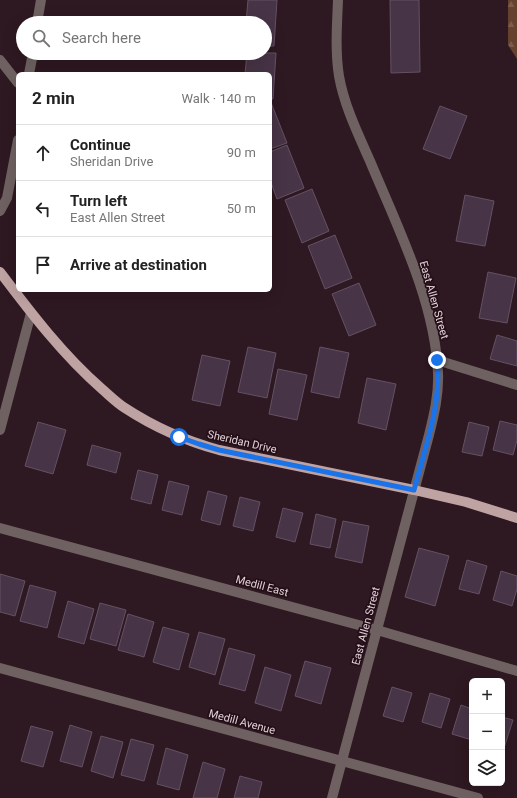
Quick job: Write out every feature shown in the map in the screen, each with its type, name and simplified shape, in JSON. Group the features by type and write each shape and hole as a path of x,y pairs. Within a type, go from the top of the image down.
{"main road":[{"name":"Sheridan Drive","path":"0,272 31,313 71,359 92,380 124,408 163,430 219,450 414,490 466,502 517,518"}],"street":[{"path":"38,16 41,0"},
{"name":"East Allen Street","path":"332,798 437,401 438,373 430,320 422,294 404,242 360,139 339,76 337,50 338,0"},
{"path":"0,60 16,80"},
{"path":"29,72 31,60"},
{"path":"0,211 7,198 16,151"},
{"path":"0,430 31,313"},
{"path":"437,360 517,385"},
{"name":"Medill East","path":"0,528 377,630 517,671"},
{"name":"Medill Avenue","path":"0,668 478,798"}],"green space":[{"path":"508,0 517,0 517,59 508,45"}],"building":[{"path":"248,0 277,0 274,46 272,46 272,16 247,16"},
{"path":"390,0 419,0 420,72 391,73"},
{"path":"272,53 276,53 273,99 272,72 245,72 246,60 272,60"},
{"path":"272,105 287,143 272,148"},
{"path":"440,106 467,116 450,159 423,149"},
{"path":"287,145 304,188 277,199 272,185 272,151"},
{"path":"312,189 329,231 302,243 285,200"},
{"path":"465,195 494,201 485,246 456,241"},
{"path":"335,235 352,278 325,289 308,246"},
{"path":"488,272 516,278 507,323 479,318"},
{"path":"359,283 376,325 349,336 332,294"},
{"path":"497,335 517,341 517,366 490,359"},
{"path":"248,347 276,353 267,398 238,392"},
{"path":"320,347 349,353 339,398 311,392"},
{"path":"202,355 230,361 220,406 192,400"},
{"path":"278,369 307,375 297,420 269,414"},
{"path":"367,378 396,384 386,430 358,423"},
{"path":"500,421 517,425 517,440 513,455 493,450"},
{"path":"38,422 66,430 53,474 25,466"},
{"path":"469,422 489,427 482,456 462,452"},
{"path":"92,445 121,453 116,473 87,465"},
{"path":"138,470 158,475 151,504 131,499"},
{"path":"169,481 189,486 182,515 162,510"},
{"path":"208,491 227,496 220,525 201,520"},
{"path":"240,497 260,502 253,531 233,526"},
{"path":"283,508 303,513 295,542 276,537"},
{"path":"316,514 336,519 330,548 310,544"},
{"path":"343,521 369,526 362,563 335,557"},
{"path":"419,548 449,556 435,606 405,597"},
{"path":"467,560 487,566 479,594 459,589"},
{"path":"501,571 517,576 517,589 512,606 493,600"},
{"path":"0,574 25,581 15,616 0,612"},
{"path":"30,585 56,592 47,628 20,621"},
{"path":"68,601 94,609 84,644 58,637"},
{"path":"100,603 126,610 116,646 90,639"},
{"path":"128,614 154,622 144,657 118,650"},
{"path":"163,627 189,634 179,670 153,662"},
{"path":"199,632 225,639 215,675 189,667"},
{"path":"229,648 255,655 245,691 219,684"},
{"path":"305,661 331,668 321,704 295,696"},
{"path":"265,667 291,675 281,711 255,703"},
{"path":"392,687 412,693 403,722 383,716"},
{"path":"430,693 450,699 441,728 422,722"},
{"path":"461,705 469,708 469,739 452,734"},
{"path":"505,718 513,720 505,745"},
{"path":"70,725 92,732 82,767 60,761"},
{"path":"31,726 53,732 43,767 21,761"},
{"path":"101,736 123,742 113,778 91,771"},
{"path":"131,739 154,745 144,781 121,775"},
{"path":"166,748 188,755 179,790 157,784"},
{"path":"203,762 225,769 217,798 193,798"},
{"path":"240,776 262,782 258,798 234,798"}],"route":[{"path":"179,437 219,450 250,457 414,490 437,401 437,360"}]}
